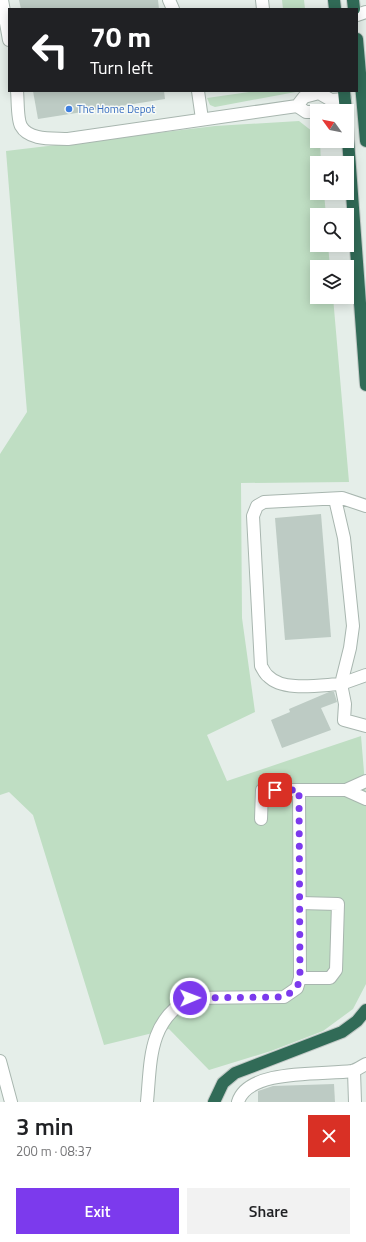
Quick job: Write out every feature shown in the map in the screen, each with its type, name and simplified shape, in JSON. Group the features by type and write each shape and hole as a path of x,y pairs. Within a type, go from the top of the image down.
{"highway":[{"path":"358,50 366,141"},
{"path":"349,148 366,384"},
{"path":"214,1102 223,1083 235,1073 342,1032 357,1021 366,1010"}],"street":[{"path":"2,0 8,34"},
{"path":"17,92 20,126 29,134 48,138 68,138 297,106 304,98 319,93 331,100 345,100"},
{"path":"198,92 202,119"},
{"path":"328,104 331,100"},
{"path":"297,106 306,112 310,112"},
{"path":"366,506 353,501 335,499 264,502 257,506 253,516 261,666 267,676 278,683 297,686 340,684 366,675"},
{"path":"335,499 344,538 353,626 350,648 340,684 345,704 344,720 366,726"},
{"path":"261,818 262,790 346,790 366,781"},
{"path":"147,1102 152,1046 160,1027 177,1005 190,998 284,997 297,988 300,978 299,790"},
{"path":"346,790 366,799"},
{"path":"300,903 338,904 336,970 330,978 300,978"},
{"path":"0,1061 11,1102"},
{"path":"354,1071 366,1064"},
{"path":"354,1071 355,1102"},
{"path":"238,1102 240,1095 256,1084 275,1077 354,1071 366,1075"}],"green space":[{"path":"282,0 304,0 305,8 283,8"},
{"path":"249,92 296,92 215,107 210,105 207,98"},
{"path":"299,121 310,130 310,148 320,148 321,156 310,156 310,200 325,200 325,208 310,208 310,252 329,252 329,260 310,260 310,304 334,304 349,482 241,483 242,618 255,712 207,735 227,781 361,736 366,796 366,984 353,1009 323,1031 271,1051 209,1070 169,1029 104,1045 33,815 9,792 0,795 0,454 27,412 6,151 215,126"}],"building":[{"path":"19,0 158,0 159,8 21,8"},
{"name":"The Home Depot","path":"33,92 164,92 165,99 38,119"},
{"path":"321,514 331,637 285,640 275,518"},
{"path":"329,692 334,692 337,702 321,708 331,730 282,748 271,720 290,712 289,709"},
{"path":"334,1084 335,1102 258,1102 258,1091 273,1086"}],"place":[{"name":"The Home Depot","path":"69,109"}],"route":[{"path":"190,998 284,997 297,988 300,978 299,790 275,790"}]}
